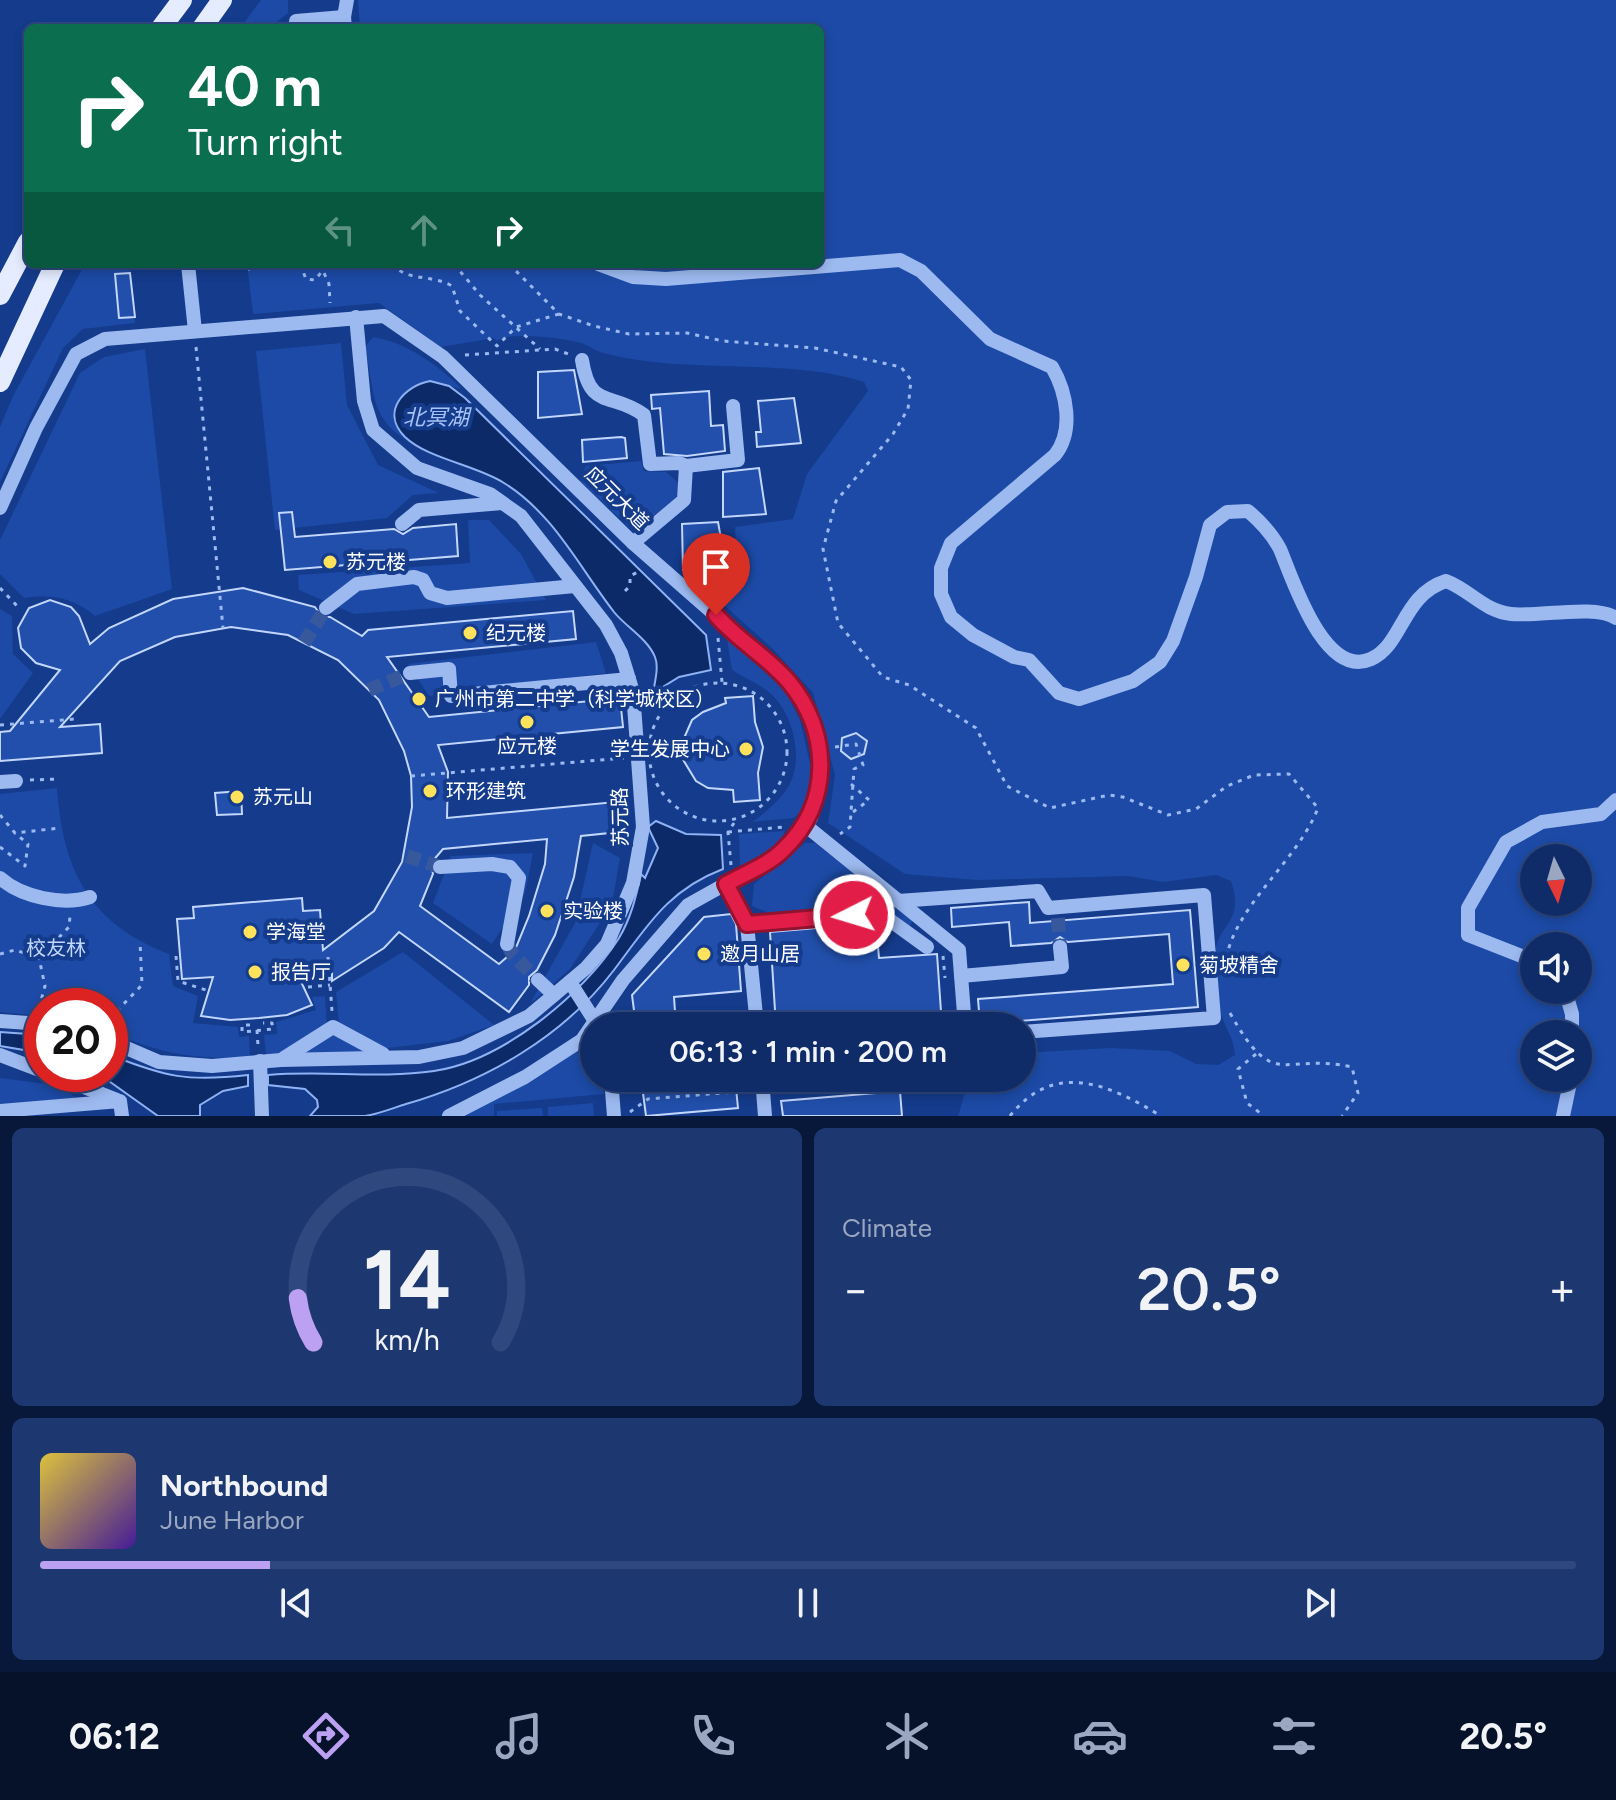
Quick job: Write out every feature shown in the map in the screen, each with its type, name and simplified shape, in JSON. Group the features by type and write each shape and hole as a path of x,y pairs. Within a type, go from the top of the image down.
{"main road":[{"path":"164,24 182,0"},
{"path":"208,24 222,0"},
{"path":"0,295 24,250"},
{"path":"0,382 53,268"}],"street":[{"path":"296,24 296,21 345,23 347,0"},
{"path":"824,266 900,260 921,271 990,339 1052,367 1065,400 1065,442 1055,455 951,543 941,568 941,594 951,617 973,635 1014,657 1029,660 1059,693 1079,699 1133,681 1160,662 1173,641 1210,525 1227,512 1248,511 1263,523 1279,547 1300,604 1331,646 1347,658 1360,662 1372,659 1385,648 1420,594 1446,581 1477,603 1507,614 1596,612 1616,618"},
{"path":"188,268 195,331"},
{"path":"609,268 633,277 666,279 801,268"},
{"name":"应元大道","path":"0,508 36,428 76,354 105,339 384,316 443,357 633,543 788,681 805,704 818,743 821,775 811,818 783,852 688,905 623,980 603,1012"},
{"name":"苏元路","path":"128,1049 159,1062 212,1066 281,1060 419,1057 463,1048 529,1016 570,982 607,944 633,883 643,827 643,757 629,679 621,653 606,625 521,516 490,494 417,468 373,430 364,401 356,317"},
{"path":"582,360 591,392 644,415 650,464 679,463 686,466 738,460 733,406"},
{"path":"633,543 684,500 686,466"},
{"path":"402,524 419,510 502,503"},
{"path":"326,608 357,584 414,577 423,580 430,593 447,598 575,586"},
{"path":"410,673 449,669 451,696 629,679"},
{"path":"0,782 16,781"},
{"path":"1520,952 1468,935 1468,908 1506,842 1542,822 1601,814 1616,800"},
{"path":"805,825 959,950 964,1012"},
{"path":"440,867 492,864 510,867 519,878 507,944"},
{"path":"0,878 28,893 68,901 90,897"},
{"path":"729,883 747,924 756,1012"},
{"path":"898,901 1038,891 1048,908 1058,913 1204,895 1214,1018 1036,1031"},
{"path":"747,924 880,913 927,947"},
{"path":"961,976 1062,967 1060,947"},
{"path":"538,980 554,995"},
{"path":"570,982 589,1012"},
{"path":"0,1021 24,1022"},
{"path":"281,1060 333,1027 387,1056"},
{"name":"应元大道","path":"449,1116 525,1077 580,1041"},
{"path":"0,1055 24,1064"},
{"path":"260,1061 262,1116"},
{"path":"88,1092 121,1108 129,1116"},
{"path":"612,1092 614,1116"},
{"path":"763,1092 765,1116"},
{"path":"1563,1116 1568,1092"},
{"path":"0,1111 121,1108"}],"path":[{"path":"302,268 306,279 315,280 325,268"},
{"path":"322,268 329,284 331,319"},
{"path":"398,268 412,277 442,280 452,286 460,311 497,346 516,327 559,314"},
{"path":"457,268 480,295 540,349"},
{"path":"195,331 223,628"},
{"path":"443,357 555,349 582,360"},
{"path":"625,591 630,586 630,576 644,570"},
{"path":"0,588 20,609"},
{"path":"716,615 722,682"},
{"path":"722,682 742,687 768,704 785,731 788,747 787,763 775,792 765,804 737,819 717,822 697,818 678,809 663,795 643,757 657,719 670,702 686,691 722,682"},
{"path":"0,725 75,719"},
{"path":"818,743 834,748 856,744 863,765 854,769 850,827 841,834 820,838"},
{"path":"411,776 643,757"},
{"path":"16,781 59,779"},
{"path":"851,784 869,800 853,812"},
{"path":"0,815 3,823 28,844 25,866 0,847"},
{"path":"729,883 728,832 737,819"},
{"path":"0,828 3,823"},
{"path":"728,832 805,825"},
{"path":"15,833 60,828"},
{"path":"39,958 69,927 68,901"},
{"path":"128,999 142,985 140,941"},
{"path":"0,954 15,950 39,958"},
{"path":"176,956 178,981 209,991"},
{"path":"939,979 945,978 943,956"},
{"path":"328,957 333,1027"},
{"path":"39,958 45,988"},
{"path":"308,987 330,985"},
{"path":"250,1025 242,1025 242,1032 273,1029 272,1023 263,1023"},
{"path":"1257,1053 1238,1069 1247,1103 1264,1116"},
{"path":"1010,1116 1029,1093 1069,1082 1097,1084 1126,1095 1161,1116"},
{"path":"624,1116 648,1099 735,1092"}],"green space":[{"path":"261,0 288,0 288,13 274,24 243,24"},
{"path":"358,0 1616,0 1616,1116 958,1116 966,1092 1036,1092 1036,1052 1110,1048 1170,1051 1196,1064 1218,1065 1235,1055 1219,1007 1215,957 1216,946 1235,906 1231,881 1216,875 1163,882 1128,876 977,880 905,874 828,823 835,775 813,693 772,648 698,582 738,581 735,527 793,519 807,474 868,391 864,382 802,370 634,360 603,353 573,341 537,336 513,336 497,341 494,338 441,347 379,303 253,314 247,268 824,268 824,24 360,24"},
{"path":"83,268 130,268 135,323 83,329 63,348 0,482 0,427 13,396"},
{"path":"373,337 421,356 462,389 418,385 396,404 404,436 421,447 392,429 378,408 365,347"},
{"path":"341,343 347,405 378,465 439,493 413,495 387,518 275,530 256,351"},
{"path":"145,349 172,589 95,616 79,605 62,599 24,598 0,574 0,540 80,373 104,357"},
{"path":"641,461 644,471 666,472 681,485 678,496 634,532 580,481 586,466"},
{"path":"468,520 489,520 521,554 546,600 354,614 299,590 298,575 470,563"},
{"path":"0,609 12,616 13,654 33,673 0,719"},
{"path":"726,633 778,676 800,720 811,768 806,807 794,818 752,822 772,806 788,787 796,764 796,751 790,724 778,702 766,690 732,670"},
{"path":"596,642 606,673 429,696 408,664"},
{"name":"校友林","path":"57,788 66,845 85,890 100,910 119,927 169,954 173,986 198,996 193,1023 238,1027 239,1037 249,1036 250,1057 178,1054 128,1040 128,988 24,988 24,1014 0,1012 0,794"},
{"path":"785,831 777,848 740,869 739,834"},
{"path":"593,843 620,858 612,904 570,969 530,1004 575,923"},
{"path":"805,843 815,843 913,920 909,928 879,905 769,913 752,906 754,884"},
{"path":"533,853 525,893 492,944 433,903 451,856"},
{"path":"403,952 494,1025 448,1041 387,1048 339,1024 336,992"},
{"path":"325,996 327,1025 279,1055 266,1056 264,1035 277,1034 276,1022 316,1010 312,997"},
{"path":"334,1032 373,1053 292,1057"},
{"path":"580,1049 580,1092 604,1092 494,1104 494,1116 462,1116"},
{"path":"0,1078 24,1081 24,1092 67,1092 79,1099 0,1105"},
{"path":"593,1103 594,1116 548,1116 548,1107"},
{"path":"542,1108 543,1116 497,1116 497,1111"}],"water":[{"name":"北冥湖","path":"430,381 449,386 465,398 706,635 711,670 679,677 653,693 657,665 651,650 614,612 565,542 537,510 504,483 426,451 405,437 398,428 395,410 398,402 412,388"},
{"path":"656,821 686,834 721,835 723,869 673,898 594,994 547,1036 521,1054 465,1083 365,1116 310,1116 318,1107 317,1100 305,1089 268,1085 268,1075 434,1071 460,1065 513,1040 563,1002 604,960 619,938 630,915 641,874 645,878 658,848 648,827"},
{"path":"0,1032 24,1034 24,1050 0,1046"},
{"path":"128,1061 162,1073 192,1078 248,1075 248,1086 223,1091 200,1105 200,1116 158,1116 124,1092 128,1092"}],"building":[{"path":"130,273 135,317 119,318 115,274"},
{"path":"574,370 582,414 538,418 538,372"},
{"path":"709,391 711,426 723,425 725,451 687,456 664,454 660,408 652,409 651,395"},
{"path":"794,398 801,443 757,447 756,432 761,432 758,401"},
{"path":"625,438 627,458 583,462 582,440"},
{"path":"759,468 766,514 723,517 723,472"},
{"name":"苏元楼","path":"292,512 295,537 394,529 403,534 413,528 456,524 458,556 285,570 279,513"},
{"path":"718,522 726,566 683,570 682,524"},
{"path":"243,588 315,607 322,617 330,617 362,636 368,630 573,611 576,639 387,657 429,717 620,698 623,727 438,745 448,772 447,818 626,801 629,831 581,836 574,877 555,935 537,970 529,977 529,985 509,1012 399,932 384,948 332,981 332,969 296,971 312,1005 287,1015 259,1018 230,1020 201,1016 213,977 182,979 177,919 194,918 193,907 302,898 303,911 320,910 323,950 374,911 402,862 412,807 411,776 404,751 379,700 338,660 288,635 231,627 175,637 120,661 60,727 100,724 102,753 0,761 0,732 10,731 60,670 36,663 21,648 18,628 29,608 50,600 71,607 79,616 90,644 109,628 173,599","holes":["547,839 545,864 515,950 499,964 420,906 433,874 431,863 443,849"]},
{"name":"学生发展中心","path":"753,696 755,722 763,747 758,773 760,800 734,802 733,790 708,788 696,781 682,758 681,745 692,720 703,712 726,703 725,698"},
{"path":"856,733 867,741 864,754 851,759 841,751 842,738"},
{"path":"241,791 242,814 217,815 215,793"},
{"name":"菊坡精舍","path":"1029,902 1030,923 1190,910 1198,1007 1036,1020 1036,1012 979,1012 978,999 1173,984 1169,934 1068,942 1060,937 1051,943 1011,946 1009,922 952,927 951,908"},
{"name":"邀月山居","path":"731,914 736,924 741,991 674,997 675,1012 634,1012 632,995 704,917"},
{"path":"876,923 879,958 937,954 941,1012 775,1012 770,932"},
{"path":"643,1092 736,1092 738,1108 646,1116"},
{"path":"900,1092 902,1116 783,1116 781,1101"}],"tunnel":[{"path":"304,643 326,608"},
{"path":"369,690 410,673"},
{"path":"407,856 440,867"},
{"path":"1058,918 1060,947"},
{"path":"507,944 513,955 538,980"}],"place":[{"name":"苏元楼","path":"330,562"},
{"name":"纪元楼","path":"470,633"},
{"name":"广州市第二中学（科学城校区）","path":"419,699"},
{"name":"应元楼","path":"527,722"},
{"name":"学生发展中心","path":"746,749"},
{"name":"环形建筑","path":"430,791"},
{"name":"苏元山","path":"237,797"},
{"name":"实验楼","path":"547,911"},
{"name":"学海堂","path":"250,932"},
{"name":"邀月山居","path":"704,954"},
{"name":"菊坡精舍","path":"1183,965"},
{"name":"报告厅","path":"255,972"}],"route":[{"path":"716,615 788,681 805,704 818,743 821,775 811,818 783,852 726,884 747,924 854,915"}]}
